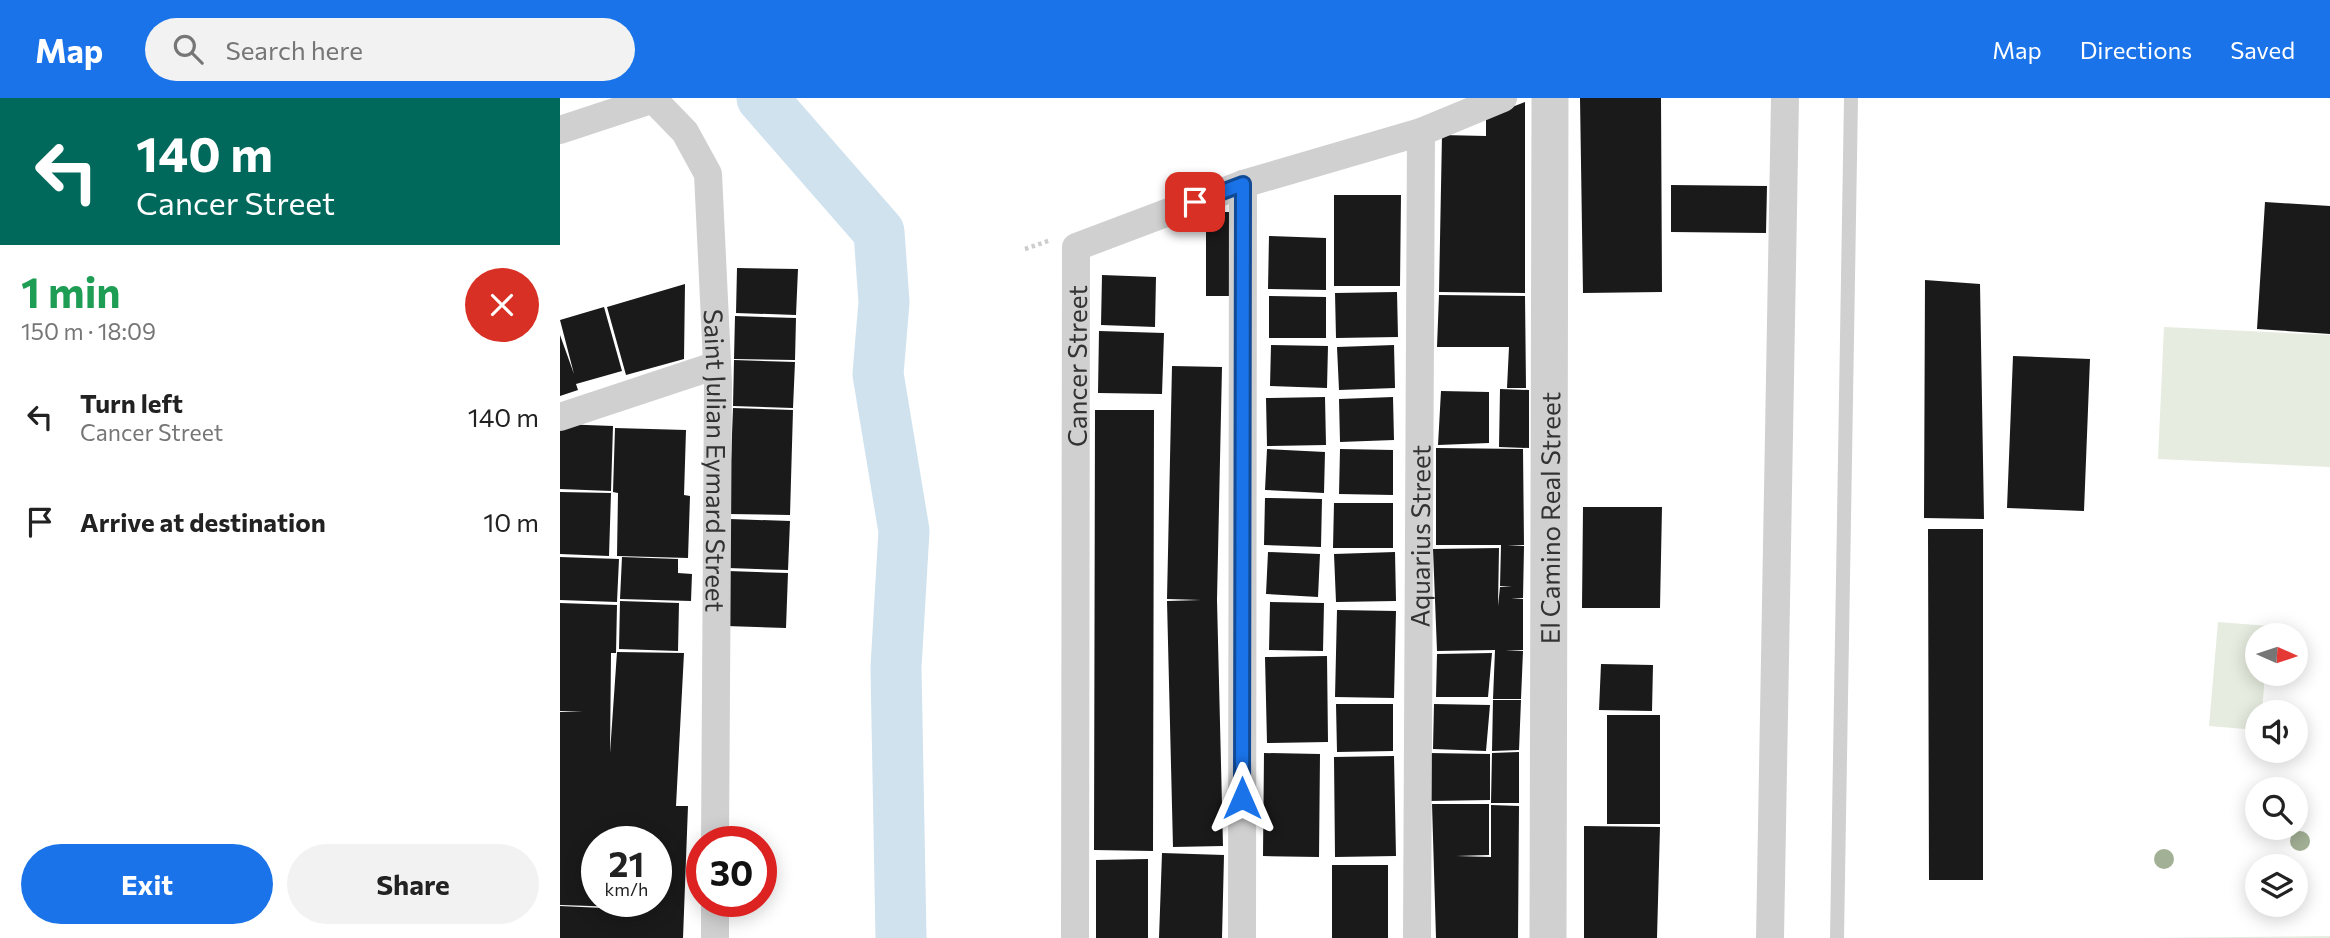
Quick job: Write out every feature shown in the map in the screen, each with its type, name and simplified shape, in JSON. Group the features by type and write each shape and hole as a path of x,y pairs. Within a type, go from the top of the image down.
{"street":[{"path":"560,130 653,98"},
{"name":"Saint Julian Eymard Street","path":"653,98 685,132 708,174 717,365 715,826"},
{"name":"Cancer Street","path":"1075,938 1076,247 1243,184 1421,132 1503,98"},
{"name":"El Camino Real Street","path":"1548,938 1550,98"},
{"path":"1770,938 1785,98"},
{"name":"Aquarius Street","path":"1417,938 1421,132"},
{"path":"1242,938 1243,184"},
{"path":"560,417 717,365"},
{"path":"715,917 715,938"}],"lane":[{"path":"1837,938 1851,98"}],"shaded area":[{"path":"2164,327 2330,335 2330,467 2158,459"},
{"path":"2218,622 2245,624 2245,686 2264,686 2263,700 2245,700 2245,729 2209,726"},
{"path":"2330,936 2330,938 2142,938"}],"building":[{"path":"1580,98 1661,98 1662,292 1583,293"},
{"path":"1525,102 1525,293 1439,292 1442,135 1486,136 1486,117"},
{"path":"1671,185 1767,186 1766,233 1671,232"},
{"path":"1334,195 1401,195 1400,286 1334,286"},
{"path":"2265,202 2330,206 2330,334 2257,329"},
{"path":"1206,212 1230,212 1230,296 1206,296"},
{"path":"1269,236 1326,238 1326,290 1268,289"},
{"path":"737,268 798,269 796,315 736,313"},
{"path":"1102,275 1156,277 1155,327 1101,325"},
{"path":"1925,280 1980,284 1984,519 1924,518"},
{"path":"685,284 684,359 626,375 607,307"},
{"path":"1397,292 1398,337 1336,338 1335,293"},
{"path":"1439,295 1525,296 1526,388 1507,388 1509,347 1437,347"},
{"path":"1269,296 1326,297 1326,338 1269,338"},
{"path":"604,307 622,371 576,384 578,390 560,396 560,335 574,374 560,320"},
{"path":"735,316 796,318 795,360 734,359"},
{"path":"1099,331 1164,333 1162,394 1098,393"},
{"path":"1271,345 1328,346 1327,388 1270,386"},
{"path":"1394,345 1395,388 1339,390 1337,347"},
{"path":"2013,356 2090,359 2084,511 2007,508"},
{"path":"734,360 795,362 793,408 733,406"},
{"path":"1172,366 1222,367 1217,600 1223,846 1173,847 1167,601 1201,600 1167,599"},
{"path":"1500,389 1529,390 1529,448 1499,447"},
{"path":"1441,391 1489,392 1489,443 1438,445"},
{"path":"1325,397 1326,445 1267,446 1266,398"},
{"path":"1393,397 1394,440 1340,442 1339,399"},
{"path":"733,408 793,410 790,515 729,514"},
{"path":"1095,410 1154,410 1153,851 1094,850"},
{"path":"560,424 613,426 611,491 560,489"},
{"path":"615,428 686,430 684,495 690,496 688,558 617,556 618,493 613,492"},
{"path":"1436,448 1523,449 1524,545 1507,546 1524,546 1523,598 1511,599 1523,599 1523,650 1505,650 1523,651 1521,699 1493,699 1495,650 1437,651 1433,549 1499,548 1498,606 1500,587 1512,586 1500,586 1501,545 1436,545"},
{"path":"1267,449 1325,452 1324,493 1265,490"},
{"path":"1340,449 1393,450 1393,495 1339,494"},
{"path":"560,492 611,493 609,556 560,554"},
{"path":"1265,498 1322,499 1321,547 1264,545"},
{"path":"1334,503 1393,503 1393,548 1333,548"},
{"path":"1583,507 1662,507 1660,608 1582,608"},
{"path":"730,519 790,521 788,570 728,568"},
{"path":"1928,529 1983,529 1983,880 1929,880"},
{"path":"1268,552 1320,554 1318,597 1266,594"},
{"path":"1395,552 1396,601 1336,602 1334,554"},
{"path":"560,557 619,559 617,602 560,600"},
{"path":"622,557 678,559 678,573 692,574 691,601 620,599"},
{"path":"728,571 788,573 786,628 726,626"},
{"path":"620,601 679,603 678,651 619,649"},
{"path":"1270,602 1324,603 1323,651 1269,650"},
{"path":"560,603 617,605 616,653 611,653 610,753 617,652 684,653 676,806 688,806 683,938 560,938 560,906 581,907 581,917 672,917 672,826 581,826 581,906 560,905 560,712 583,711 560,711"},
{"path":"1337,610 1396,611 1394,698 1335,697"},
{"path":"1492,653 1488,697 1436,697 1437,654"},
{"path":"1327,656 1328,742 1267,743 1265,657"},
{"path":"1601,664 1653,665 1652,711 1599,710"},
{"path":"1493,700 1521,700 1519,750 1492,751"},
{"path":"1336,704 1393,704 1393,751 1337,752"},
{"path":"1434,704 1490,705 1486,751 1433,749"},
{"path":"1607,715 1660,715 1660,824 1607,824"},
{"path":"1519,752 1519,803 1491,803 1492,753"},
{"path":"1264,753 1320,754 1319,857 1263,856"},
{"path":"1429,753 1490,754 1490,800 1428,801"},
{"path":"1394,756 1396,856 1335,857 1334,757"},
{"path":"1432,804 1489,804 1489,855 1456,856 1491,857 1491,805 1519,806 1518,938 1436,938"},
{"path":"1584,826 1660,827 1657,938 1584,938"},
{"path":"1162,853 1224,855 1222,938 1159,938"},
{"path":"1148,859 1148,938 1096,938 1096,860"},
{"path":"1332,865 1388,865 1388,938 1332,938"}],"waterway":[{"path":"762,98 879,232 884,302 878,374 904,531 896,667 901,938"}],"route":[{"path":"1195,202 1243,184 1242,798"}]}
